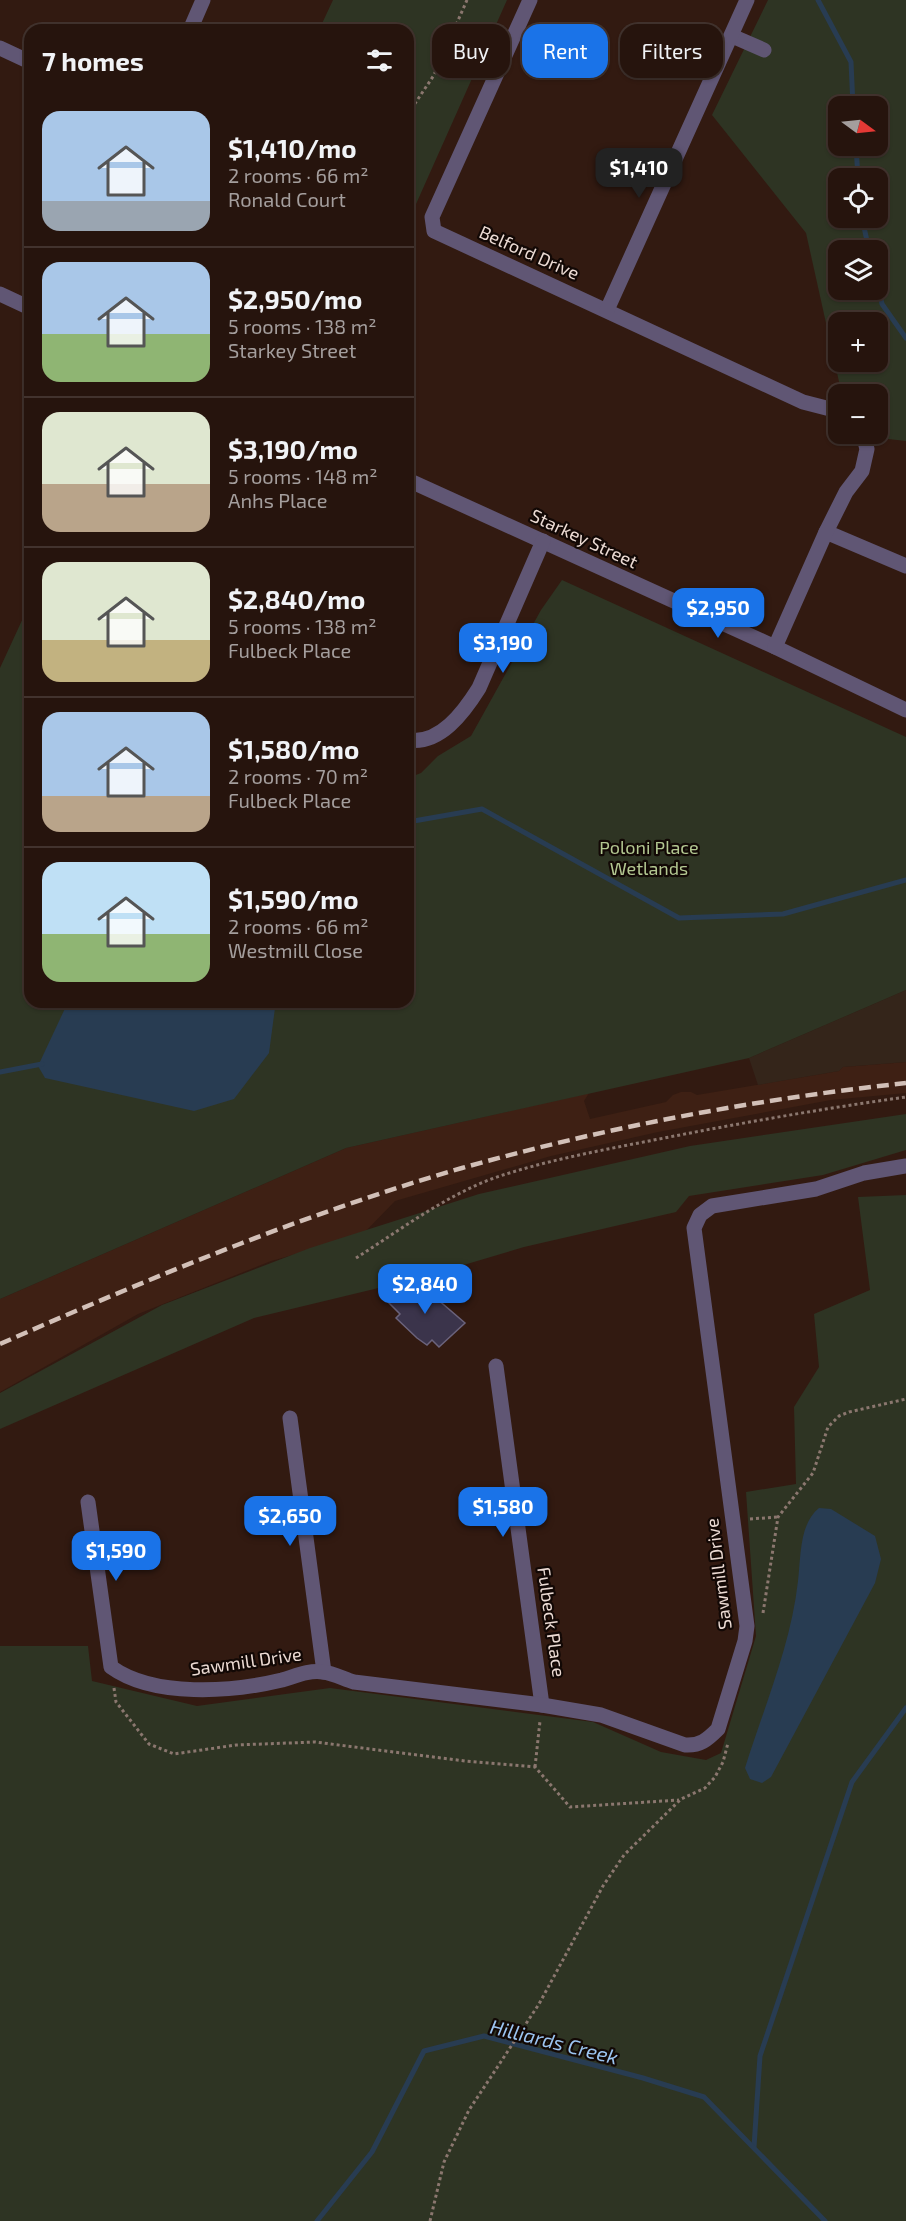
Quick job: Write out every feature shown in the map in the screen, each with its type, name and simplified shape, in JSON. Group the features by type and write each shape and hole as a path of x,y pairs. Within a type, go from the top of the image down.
{"street":[{"path":"193,24 203,0"},
{"name":"Belford Drive","path":"530,0 432,217 434,231 803,402 828,408"},
{"path":"607,310 747,0"},
{"path":"732,36 764,50"},
{"path":"0,48 24,59"},
{"path":"0,294 24,305"},
{"path":"775,647 826,532 846,492 862,471 867,449 866,444"},
{"name":"Starkey Street","path":"414,483 775,647 906,710"},
{"path":"826,532 906,566"},
{"path":"414,741 443,732 465,710 479,688 543,541"},
{"name":"Sawmill Drive","path":"111,1667 135,1680 198,1691 281,1680 301,1673 324,1672 354,1682 542,1705 601,1715 685,1745 698,1746 718,1729 746,1634 694,1228 700,1215 712,1206 816,1189 864,1173 906,1166"},
{"name":"Fulbeck Place","path":"496,1366 542,1705"},
{"path":"290,1418 324,1672"},
{"path":"88,1502 111,1667"}],"path":[{"path":"414,105 434,75 467,0"},
{"path":"356,1257 447,1201 493,1179 564,1158 805,1111 906,1097"},
{"path":"763,1615 778,1517 813,1473 828,1427 833,1421 849,1412 906,1399"},
{"path":"732,1521 778,1517"},
{"path":"111,1667 116,1702 150,1744 174,1754 236,1745 315,1742 465,1761 535,1767 570,1807 681,1799"},
{"path":"535,1767 542,1705"},
{"path":"430,2221 444,2162 469,2110 539,2004 587,1915 624,1855 681,1799 705,1788 715,1777 723,1762 729,1739"}],"shaded area":[{"path":"906,990 906,1062 843,1067 839,1071 758,1085 749,1058"},
{"path":"906,1062 906,1093 831,1100 658,1132 551,1156 395,1201 361,1236 271,1261 138,1314 0,1392 0,1299 346,1148 589,1093 584,1101 590,1119 666,1102 673,1095 681,1092 691,1092 697,1095 839,1071 843,1067"}],"green space":[{"path":"333,0 507,0 496,24 432,24 432,78 472,78 414,209 414,24 322,24"},
{"path":"768,0 906,0 906,441 888,439 888,384 840,384 837,372 888,372 888,312 828,312 828,332 806,233 712,115"},
{"name":"Poloni Place Wetlands","path":"562,580 906,737 906,990 749,1058 346,1148 0,1299 0,668 24,616 24,1008 414,1008 414,776 421,773 438,756 471,736 541,610"},
{"path":"906,1114 906,1150 823,1175 689,1196 676,1212 524,1247 420,1278 254,1318 0,1429 0,1393 162,1305 310,1248 479,1194 690,1146"},
{"path":"906,1195 906,2221 0,2221 0,1646 88,1646 92,1681 197,1706 330,1688 593,1722 661,1752 706,1760 721,1753 756,1636 746,1492 796,1484 794,1407 819,1367 814,1314 870,1290 858,1197"}],"water":[{"path":"65,1008 275,1008 269,1053 234,1099 194,1111 45,1078 38,1066"},
{"path":"819,1508 831,1509 875,1536 881,1559 875,1583 771,1777 762,1783 750,1779 745,1768 789,1629 804,1532 812,1515"}],"building":[{"path":"417,1284 465,1323 439,1347 432,1340 427,1345 417,1338 396,1318 400,1314 387,1301 399,1288 404,1293"}],"waterway":[{"path":"818,0 851,62 853,96"},
{"path":"857,156 857,168"},
{"path":"864,228 867,240"},
{"path":"881,300 906,338"},
{"path":"414,821 482,809 679,918 783,914 906,880"},
{"path":"0,1072 42,1064"},
{"path":"754,2147 760,2056 852,1782 906,1708"},
{"name":"Hilliards Creek","path":"317,2221 372,2152 424,2051 484,2036 643,2078 704,2097 825,2221"}],"railway":[{"path":"0,1344 228,1248 344,1206 462,1168 517,1153 682,1116 794,1097 906,1083"}]}
